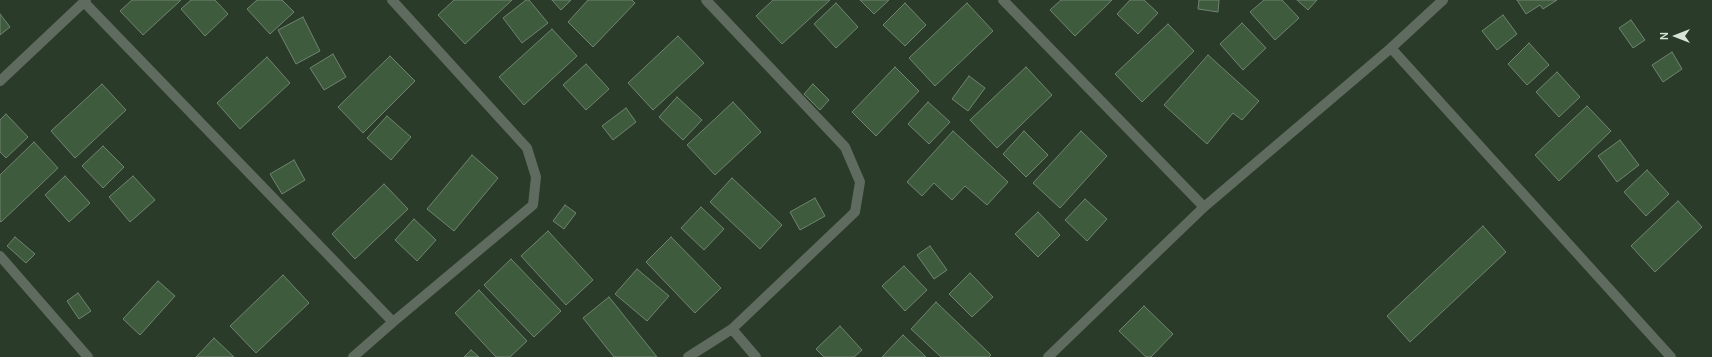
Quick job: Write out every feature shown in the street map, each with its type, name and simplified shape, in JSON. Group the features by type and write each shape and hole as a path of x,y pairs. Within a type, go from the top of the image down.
{"street":[{"path":"353,357 533,205 536,177 527,148 392,0"},
{"path":"688,357 732,329 855,212 860,182 845,148 706,0"},
{"path":"1003,0 1204,207"},
{"path":"1048,357 1204,207 1391,48 1443,0"},
{"path":"0,81 85,1 393,322"},
{"path":"1391,48 1671,357"},
{"path":"0,256 88,357"},
{"path":"732,329 756,357"}],"building":[{"path":"132,0 181,0 143,35 120,11"},
{"path":"191,0 215,0 228,14 205,36 181,9"},
{"path":"257,0 282,0 294,12 270,34 247,9"},
{"path":"454,0 512,0 465,44 438,15"},
{"path":"526,0 529,0 548,23 522,43 503,18"},
{"path":"552,0 571,0 561,10"},
{"path":"588,0 632,0 635,3 593,47 568,22"},
{"path":"773,0 830,0 782,44 756,16"},
{"path":"860,0 889,0 874,14"},
{"path":"1061,0 1112,0 1075,36 1050,10"},
{"path":"1130,0 1144,0 1158,13 1138,34 1117,14"},
{"path":"1199,0 1219,0 1218,12 1198,9"},
{"path":"1264,0 1282,0 1299,18 1275,40 1250,12"},
{"path":"1297,0 1317,0 1308,10"},
{"path":"1517,0 1557,0 1543,9 1540,5 1526,14"},
{"path":"836,3 858,27 836,48 814,24"},
{"path":"905,3 926,25 905,46 883,25"},
{"path":"967,3 993,31 935,86 909,58"},
{"path":"0,14 10,27 0,35"},
{"path":"1503,15 1517,34 1497,50 1482,31"},
{"path":"303,17 320,51 296,64 278,30"},
{"path":"1631,20 1645,40 1633,48 1619,28"},
{"path":"1242,23 1266,48 1243,70 1220,44"},
{"path":"1168,24 1194,51 1142,102 1115,74"},
{"path":"552,29 577,56 524,105 499,77"},
{"path":"678,36 704,63 653,110 628,83"},
{"path":"1529,43 1549,65 1527,85 1508,64"},
{"path":"1672,52 1682,69 1663,82 1652,65"},
{"path":"333,54 346,77 324,90 310,68"},
{"path":"1208,55 1259,101 1242,120 1233,113 1207,144 1164,105"},
{"path":"390,56 415,81 363,133 338,107"},
{"path":"267,57 290,83 240,129 217,103"},
{"path":"586,64 609,89 586,110 563,85"},
{"path":"895,67 919,91 876,136 852,112"},
{"path":"1026,67 1052,95 997,148 970,120"},
{"path":"1557,72 1580,97 1559,117 1536,92"},
{"path":"969,76 985,88 968,111 952,99"},
{"path":"102,84 126,110 75,158 51,131"},
{"path":"813,84 829,100 820,110 804,94"},
{"path":"677,97 702,120 683,140 659,117"},
{"path":"733,102 761,132 715,175 687,145"},
{"path":"928,102 950,122 929,144 908,124"},
{"path":"1587,106 1611,131 1559,181 1535,155"},
{"path":"626,108 636,122 613,140 602,126"},
{"path":"6,114 28,137 6,158 0,152 0,120"},
{"path":"387,116 411,137 391,160 367,138"},
{"path":"953,131 1008,182 987,205 965,186 952,200 934,183 922,196 907,182"},
{"path":"1024,131 1048,155 1026,177 1003,154"},
{"path":"1081,131 1107,156 1060,208 1033,183"},
{"path":"1620,140 1639,165 1617,182 1598,156"},
{"path":"34,142 58,168 1,222 0,175"},
{"path":"103,146 124,167 103,188 82,166"},
{"path":"472,155 498,178 454,231 427,209"},
{"path":"294,160 305,180 282,194 270,174"},
{"path":"1647,170 1669,194 1646,216 1624,192"},
{"path":"65,176 90,203 69,222 45,195"},
{"path":"133,176 155,200 130,222 109,197"},
{"path":"732,178 782,225 760,249 710,202"},
{"path":"384,184 408,209 355,259 332,234"},
{"path":"815,198 825,216 800,230 790,212"},
{"path":"1085,199 1107,219 1087,241 1065,220"},
{"path":"1678,201 1702,227 1655,272 1631,246"},
{"path":"565,205 576,213 564,229 553,221"},
{"path":"701,207 724,229 704,250 681,228"},
{"path":"1038,212 1060,235 1038,257 1015,234"},
{"path":"414,219 436,240 417,261 395,240"},
{"path":"1483,226 1506,252 1410,342 1387,316"},
{"path":"548,231 593,280 566,305 521,256"},
{"path":"15,237 35,254 26,263 7,246"},
{"path":"671,237 721,288 695,313 646,262"},
{"path":"930,246 947,270 934,279 917,255"},
{"path":"511,259 561,311 534,337 484,285"},
{"path":"904,266 927,290 905,311 882,286"},
{"path":"637,269 669,296 647,321 615,294"},
{"path":"970,273 993,297 972,317 949,294"},
{"path":"283,275 309,303 256,353 230,326"},
{"path":"158,281 175,296 140,335 123,319"},
{"path":"479,290 527,341 510,357 496,357 455,313"},
{"path":"78,293 91,311 79,319 67,301"},
{"path":"609,297 657,357 614,357 583,318"},
{"path":"936,302 991,355 989,357 941,357 911,329"},
{"path":"1144,306 1173,334 1151,357 1146,357 1119,331"},
{"path":"840,326 862,350 854,357 824,357 816,349"},
{"path":"903,335 926,357 882,357"},
{"path":"214,338 234,357 196,357"},
{"path":"471,350 479,357 464,357"}]}
